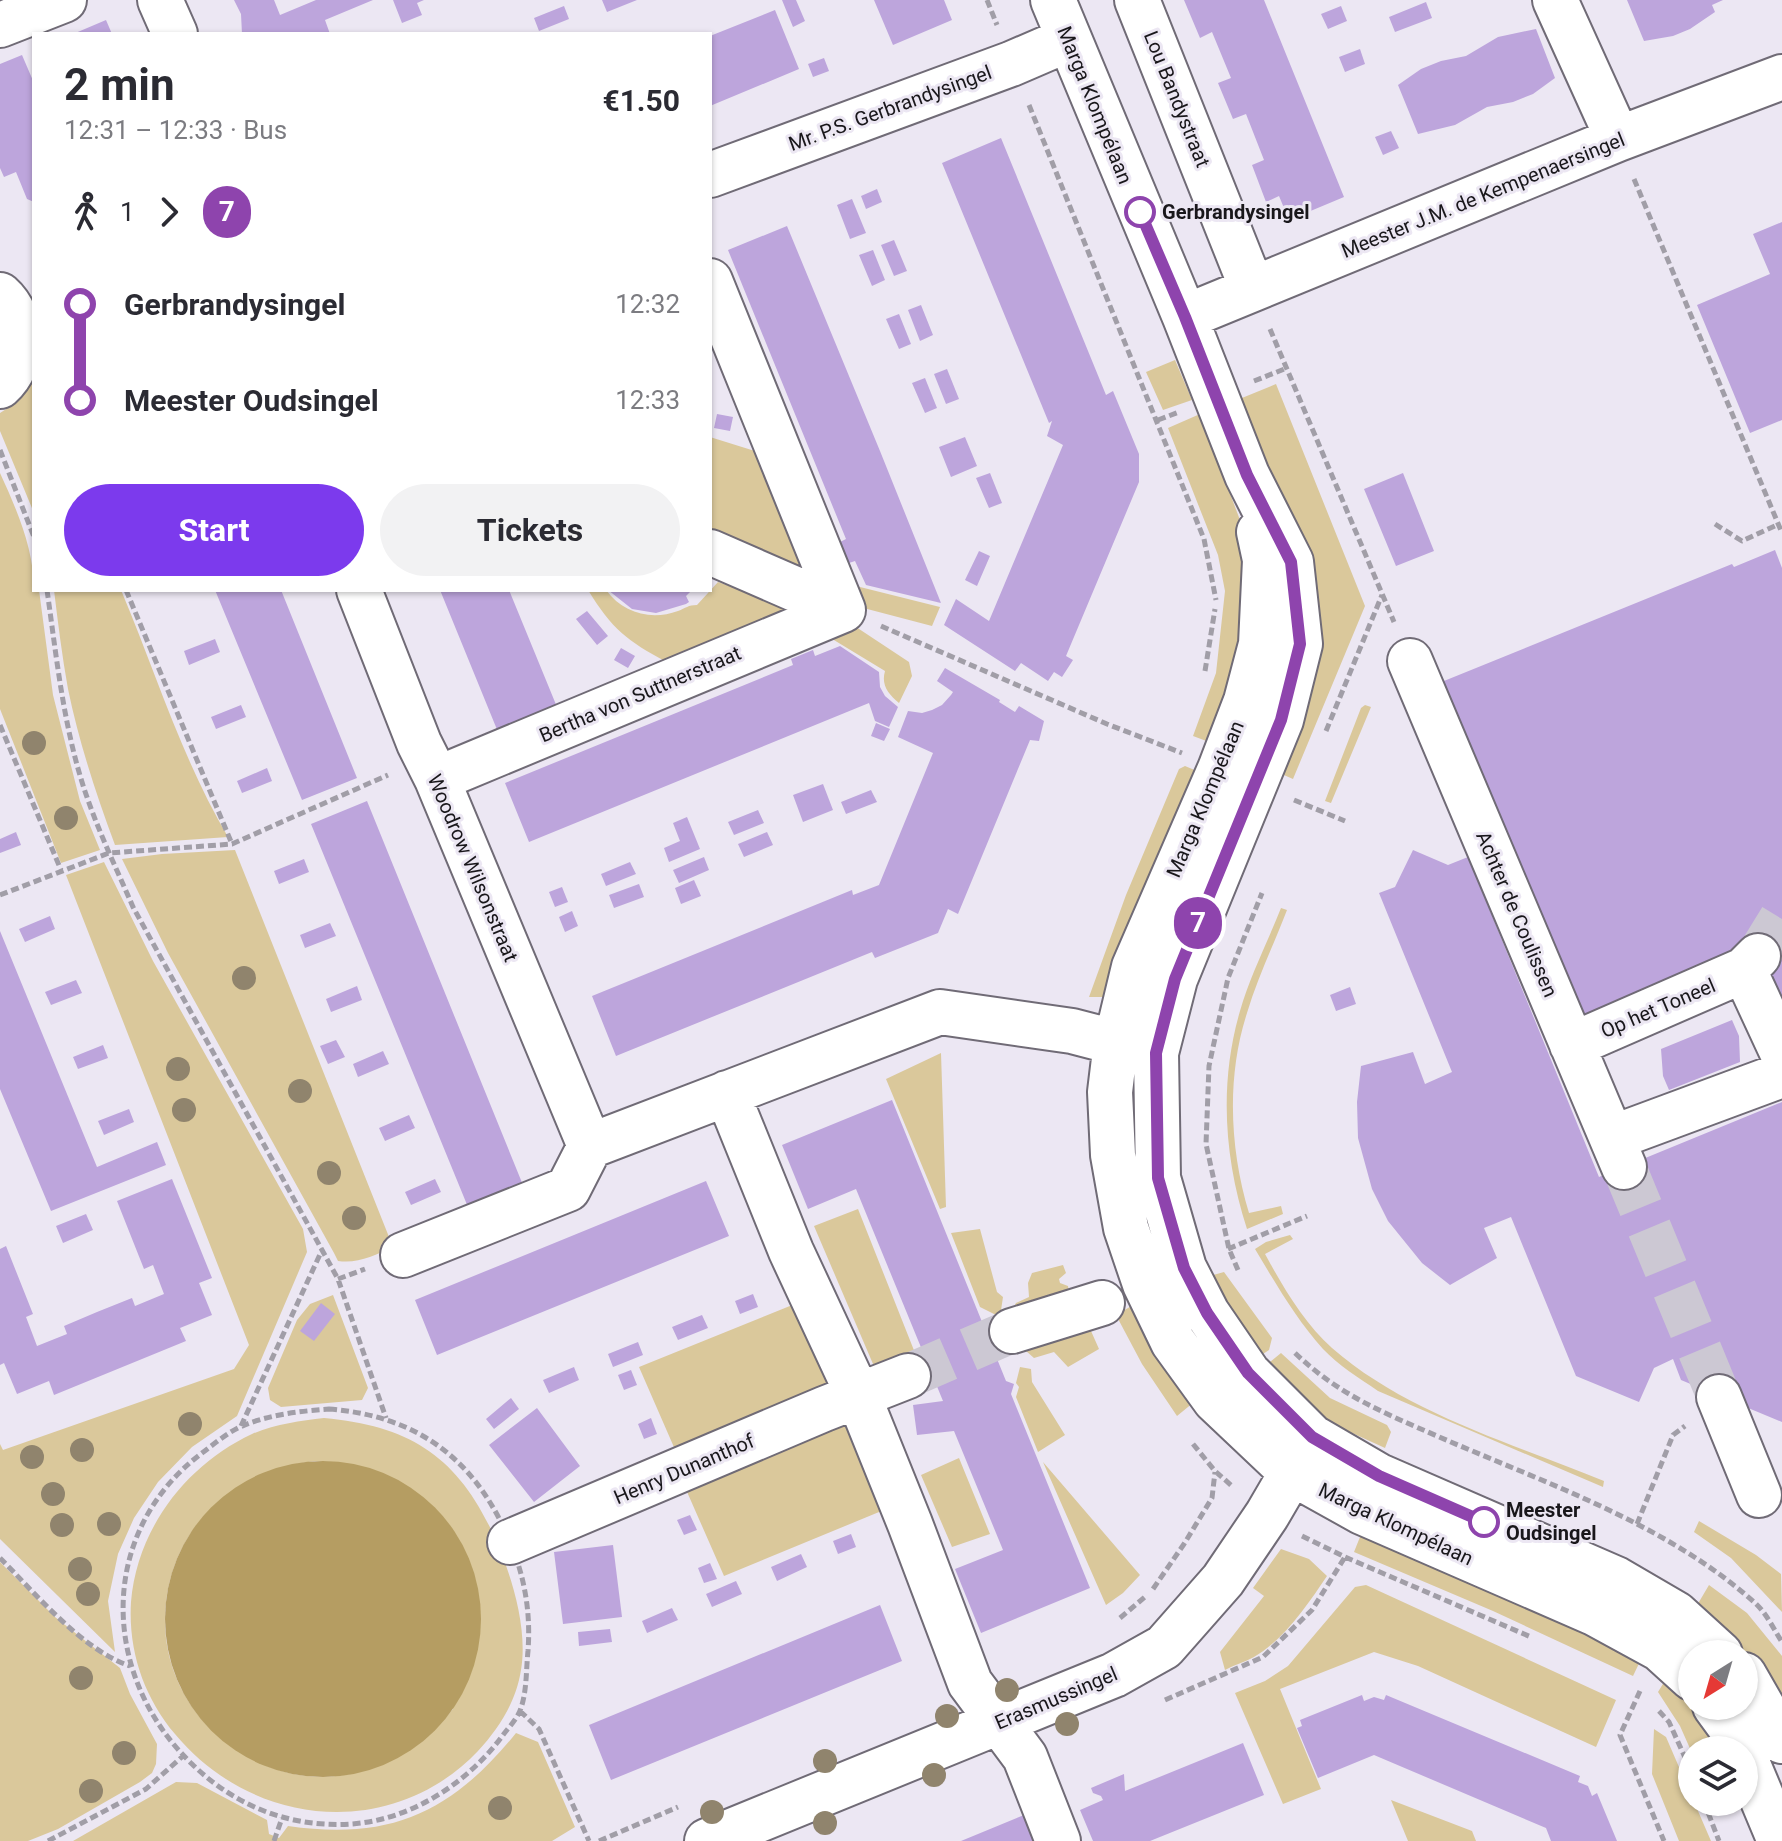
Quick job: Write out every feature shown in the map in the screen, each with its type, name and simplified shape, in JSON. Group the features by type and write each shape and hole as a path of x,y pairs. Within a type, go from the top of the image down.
{"street":[{"path":"0,25 64,0"},
{"path":"160,0 174,32"},
{"name":"Lou Bandystraat","path":"1137,0 1252,288"},
{"path":"1555,0 1618,139"},
{"name":"Mr. P.S. Gerbrandysingel","path":"712,174 1011,64 1061,20"},
{"name":"Marga Klompélaan","path":"1061,20 1247,475 1265,560 1261,644 1246,701 1220,769 1134,967 1136,1047 1158,1178 1184,1268 1207,1313 1302,1455 1362,1512 1594,1613 1660,1649 1678,1665"},
{"name":"Meester J.M. de Kempenaersingel","path":"1185,317 1618,139 1782,77"},
{"path":"712,286 843,610"},
{"path":"0,386 7,380 17,361 20,340 16,305"},
{"path":"712,553 843,610"},
{"name":"Woodrow Wilsonstraat","path":"360,592 590,1146"},
{"name":"Bertha von Suttnerstraat","path":"432,770 843,610"},
{"name":"Achter de Coulissen","path":"1410,661 1618,1152 1782,1075"},
{"name":"Op het Toneel","path":"1572,1045 1751,963 1782,1052"},
{"path":"403,1255 568,1189 590,1146 940,1012 1072,1031 1136,1047"},
{"path":"727,1093 791,1251 858,1395 970,1683 1025,1757 1058,1841"},
{"path":"1012,1331 1102,1303"},
{"name":"Henry Dunanthof","path":"510,1542 908,1376"},
{"path":"1719,1398 1759,1495"},
{"name":"Marga Klompélaan","path":"1302,1455 1379,1476 1616,1579 1676,1614 1705,1640"},
{"name":"Erasmussingel","path":"707,1841 1114,1675 1164,1647 1223,1580 1302,1455"},
{"path":"1758,1699 1782,1741"},
{"path":"1758,1788 1780,1841"}],"path":[{"path":"1618,139 1782,533"},
{"path":"1252,288 1382,595 1322,742"},
{"path":"0,450 32,532"},
{"path":"1715,524 1742,541 1777,525"},
{"path":"47,592 61,691 74,746 87,798 109,853 133,907 338,1279 386,1418"},
{"path":"127,592 232,844"},
{"path":"843,610 1107,724 1178,751"},
{"path":"0,725 61,870"},
{"path":"0,895 109,853 232,844 432,770"},
{"path":"1292,816 1297,801 1345,821"},
{"path":"1242,1278 1229,1249 1206,1144 1209,1066 1228,978 1263,890"},
{"path":"1229,1249 1307,1216"},
{"path":"240,1427 322,1250"},
{"path":"1295,1352 1316,1373 1359,1402 1637,1524 1700,1561 1757,1604 1782,1642"},
{"path":"1637,1524 1673,1435 1719,1398"},
{"path":"329,1409 386,1418 419,1433 450,1453 496,1509 524,1581 530,1622 526,1687 520,1711 478,1765 421,1805 388,1818 353,1824 317,1824 282,1818 228,1795 183,1756 142,1700 130,1666 124,1635 123,1603 135,1540 149,1511 168,1485 190,1462 240,1427 300,1411 329,1409"},
{"path":"0,1558 87,1641 130,1666"},
{"path":"1660,1649 1620,1735 1664,1841"},
{"path":"520,1711 539,1729 589,1841"},
{"path":"48,1841 146,1789 183,1756"},
{"path":"1709,1816 1719,1841"},
{"path":"274,1841 282,1818"}],"shaded area":[{"path":"1175,360 1192,400 1163,410 1146,372"},
{"path":"32,381 32,508 0,431 0,413 11,406"},
{"path":"1276,384 1365,606 1293,779 1277,772 1237,400"},
{"path":"1200,414 1243,528 1250,629 1217,745 1193,736 1216,673 1225,591 1218,555 1168,428"},
{"path":"712,438 758,452 805,567 798,577 712,533"},
{"path":"0,473 28,545 32,592 39,592 53,695 80,801 100,850 61,863 0,709"},
{"path":"718,582 785,606 784,613 667,662 622,633 589,592 608,592 629,609 658,615 697,605"},
{"path":"844,583 940,607 932,626 852,605"},
{"path":"54,592 122,592 183,746 228,837 115,845 88,768 64,664"},
{"path":"850,623 909,662 912,676 899,703 886,689 885,671 824,634"},
{"path":"1365,705 1371,707 1331,803 1325,801 1361,708"},
{"path":"1185,766 1204,774 1114,997 1089,997 1126,895 1179,769"},
{"path":"235,850 393,1247 366,1258 338,1261 168,953 122,859"},
{"path":"104,862 153,961 303,1229 307,1252 237,1416 192,1447 158,1482 134,1518 118,1554 108,1601 115,1652 0,1539 0,1444 3,1450 234,1369 249,1345 66,875"},
{"path":"1281,908 1287,910 1256,987 1240,1038 1233,1114 1238,1164 1249,1213 1281,1206 1283,1214 1247,1229 1229,1148 1229,1065 1244,998"},
{"path":"941,1053 946,1207 940,1209 886,1079"},
{"path":"858,1209 919,1363 879,1378 814,1226"},
{"path":"980,1229 997,1292 1003,1297 1000,1317 980,1307 951,1233"},
{"path":"1290,1235 1293,1239 1265,1254 1303,1316 1332,1348 1361,1371 1427,1409 1604,1481 1603,1487 1378,1391 1335,1360 1304,1326 1255,1249 1266,1242"},
{"path":"1063,1265 1066,1273 1059,1279 1060,1283 1068,1286 1070,1298 1012,1310 1016,1303 1029,1297 1028,1283 1032,1273"},
{"path":"1224,1272 1272,1338 1269,1350 1251,1362 1199,1279"},
{"path":"827,1291 863,1386 680,1461 639,1367"},
{"path":"333,1295 368,1388 362,1400 281,1407 270,1400 268,1388 297,1320 310,1304"},
{"path":"1140,1301 1199,1398 1177,1416 1142,1364 1116,1315"},
{"path":"1087,1322 1099,1349 1068,1367 1054,1352 1034,1358 1026,1351 1028,1340"},
{"path":"1281,1353 1330,1398 1387,1425 1391,1432 1385,1448 1328,1422 1259,1371"},
{"path":"1020,1367 1031,1369 1032,1382 1065,1435 1038,1452 1016,1397"},
{"path":"861,1414 896,1505 724,1576 684,1485"},
{"path":"324,1418 355,1422 407,1438 448,1467 481,1510 495,1538 513,1586 522,1637 521,1670 515,1693 500,1724 478,1751 443,1780 405,1800 365,1810 324,1812 282,1804 243,1789 207,1765 175,1734 155,1705 140,1672 132,1638 131,1602 143,1549 169,1502 186,1482 228,1447 252,1434 288,1423","holes":["315,1461 369,1469 400,1483 443,1517 453,1709 427,1735 399,1755 369,1769 338,1776 306,1776 274,1768 243,1754 202,1720 184,1694 172,1664 166,1633 166,1605 173,1569 183,1547 196,1526 220,1500 249,1481 280,1468"]},
{"path":"959,1458 990,1534 952,1547 921,1475"},
{"path":"323,1461 354,1464 383,1473 411,1488 445,1519 469,1559 478,1588 481,1619 478,1650 469,1679 454,1707 423,1741 383,1765 354,1774 323,1777 292,1774 263,1765 235,1750 201,1719 177,1679 168,1650 165,1619 168,1588 177,1559 192,1531 223,1497 263,1473 292,1464"},
{"path":"1043,1462 1140,1575 1106,1605"},
{"path":"1699,1521 1781,1574 1782,1612 1731,1558 1694,1532"},
{"path":"1364,1527 1645,1651 1633,1676 1493,1611 1354,1552"},
{"path":"1281,1549 1309,1559 1327,1576 1276,1641 1254,1657 1225,1670 1220,1652 1264,1596 1253,1588"},
{"path":"0,1562 55,1617 120,1668 157,1744 156,1764 152,1773 58,1829 28,1841 0,1841"},
{"path":"1366,1585 1616,1700 1596,1747 1418,1666 1374,1652 1280,1689 1321,1789 1283,1804 1235,1693 1265,1681 1288,1666 1355,1587"},
{"path":"1709,1585 1747,1613 1782,1656 1782,1715 1758,1679 1758,1640 1728,1640 1696,1607"},
{"path":"1669,1674 1674,1676 1678,1682 1678,1720 1701,1720 1708,1736 1684,1736 1658,1692"},
{"path":"1654,1729 1666,1737 1678,1765 1678,1816 1700,1816 1711,1841 1679,1841 1652,1774"},
{"path":"516,1733 538,1742 575,1827 552,1841 73,1841 176,1782 197,1783 267,1820 269,1834 279,1838 288,1826 325,1830 389,1824 417,1815 443,1801 468,1783"},
{"path":"1391,1800 1472,1831 1476,1841 1408,1841"}],"building":[{"path":"234,0 274,0 280,15 316,0 373,0 325,20 329,32 242,32 241,14"},
{"path":"393,0 424,0 417,3 422,15 402,23"},
{"path":"602,0 637,0 607,12"},
{"path":"782,0 796,0 805,21 793,27"},
{"path":"874,0 944,0 952,20 893,45"},
{"path":"1184,0 1264,0 1344,197 1289,220 1279,196 1266,202 1252,165 1264,160 1246,114 1233,119 1218,83 1231,78 1212,32 1200,38"},
{"path":"1627,0 1723,0 1712,5 1715,12 1690,29 1673,36 1644,41"},
{"path":"1426,2 1432,18 1395,32 1389,17"},
{"path":"564,6 569,19 539,31 534,18"},
{"path":"1341,6 1347,21 1328,29 1321,14"},
{"path":"775,10 799,69 712,105 712,35"},
{"path":"106,20 111,32 78,32"},
{"path":"1536,29 1555,78 1533,94 1487,107 1455,125 1418,134 1398,85 1421,69 1466,56 1498,37"},
{"path":"1360,49 1365,64 1345,72 1339,57"},
{"path":"22,55 32,78 32,201 27,199 16,172 4,177 0,168 0,64"},
{"path":"824,58 829,71 813,77 808,64"},
{"path":"1391,131 1399,148 1383,155 1375,137"},
{"path":"1001,138 1106,395 1113,391 1139,454 1139,482 1066,656 1073,660 1062,677 1054,672 1048,681 1021,663 1015,671 944,625 956,599 989,621 1063,445 1047,436 1052,421 1049,423 942,163"},
{"path":"877,189 882,202 866,209 861,196"},
{"path":"852,199 866,233 850,239 837,205"},
{"path":"1782,222 1782,420 1750,433 1697,305 1770,274 1753,234"},
{"path":"787,226 941,603 866,585 855,561 849,563 840,542 846,539 728,250"},
{"path":"894,240 907,271 894,276 881,245"},
{"path":"873,250 885,280 872,286 859,255"},
{"path":"921,305 933,335 920,341 908,310"},
{"path":"899,314 911,344 899,349 886,319"},
{"path":"947,369 959,399 946,404 934,374"},
{"path":"925,378 937,408 925,413 912,383"},
{"path":"717,414 733,417 730,431 714,428"},
{"path":"965,437 977,466 951,477 939,447"},
{"path":"990,473 1002,503 989,508 976,478"},
{"path":"1403,473 1434,551 1396,566 1364,489"},
{"path":"1775,550 1782,568 1782,1008 1757,948 1578,1024 1439,683 1732,564 1734,567"},
{"path":"979,551 990,556 977,586 965,580"},
{"path":"216,592 282,592 357,778 302,800"},
{"path":"441,592 510,592 557,707 498,732"},
{"path":"611,592 690,592 686,596 689,602 686,604 656,613 632,609"},
{"path":"587,611 608,636 597,645 576,619"},
{"path":"215,639 220,652 189,665 184,651"},
{"path":"840,646 879,672 880,687 898,707 889,727 875,721 869,703 529,842 505,783 793,665 791,659 813,650 815,656"},
{"path":"621,648 635,656 628,668 614,660"},
{"path":"945,668 1015,712 1019,706 1044,721 1039,741 1030,740 958,914 948,909 938,933 875,958 872,952 616,1056 592,996 852,890 853,895 879,885 933,753 898,737 908,711 922,713 932,710 951,695 953,692 937,681"},
{"path":"241,705 246,717 216,729 211,717"},
{"path":"876,723 890,729 884,741 871,736"},
{"path":"267,768 272,781 242,793 237,781"},
{"path":"823,784 833,810 803,822 793,795"},
{"path":"871,790 877,802 846,814 841,802"},
{"path":"367,801 525,1190 470,1212 311,824"},
{"path":"758,810 764,823 734,835 728,822"},
{"path":"687,817 700,849 669,862 664,848 680,841 673,823"},
{"path":"16,832 21,845 0,853 0,839"},
{"path":"767,832 773,845 744,857 738,844"},
{"path":"1413,850 1448,865 1468,857 1599,1177 1782,1102 1782,1422 1681,1380 1673,1359 1654,1368 1639,1402 1576,1376 1511,1217 1484,1228 1497,1258 1450,1285 1422,1263 1388,1221 1372,1189 1358,1138 1357,1102 1361,1066 1413,1052 1425,1084 1452,1072 1379,893 1395,887"},
{"path":"704,857 709,870 679,883 673,870"},
{"path":"304,859 309,872 279,884 274,871"},
{"path":"630,862 636,874 606,886 601,874"},
{"path":"694,880 701,896 681,904 675,888"},
{"path":"639,884 644,897 614,908 609,895"},
{"path":"562,887 568,902 555,907 549,892"},
{"path":"572,911 578,926 565,932 559,917"},
{"path":"50,916 55,929 25,942 19,929"},
{"path":"330,923 336,936 305,948 300,935"},
{"path":"0,931 97,1167 157,1142 166,1165 51,1211 0,1089"},
{"path":"76,980 82,993 51,1005 45,992"},
{"path":"357,986 362,1000 331,1012 326,999"},
{"path":"1350,987 1356,1004 1336,1011 1330,995"},
{"path":"1732,1020 1739,1036 1740,1062 1669,1090 1663,1076 1661,1049"},
{"path":"336,1040 345,1057 328,1064 320,1046"},
{"path":"103,1045 108,1058 78,1069 73,1057"},
{"path":"383,1051 389,1064 358,1077 353,1064"},
{"path":"892,1100 1006,1381 1014,1384 1011,1394 1090,1588 981,1633 955,1569 1003,1550 954,1431 917,1435 913,1405 943,1401 856,1189 808,1209 782,1145"},
{"path":"129,1109 134,1122 104,1135 98,1121"},
{"path":"409,1115 415,1128 385,1141 379,1128"},
{"path":"172,1179 212,1278 199,1283 212,1315 180,1328 186,1341 54,1395 49,1381 17,1394 4,1363 0,1365 0,1249 6,1246 33,1314 26,1317 37,1346 67,1334 64,1326 97,1312 132,1298 135,1306 164,1294 153,1265 144,1269 117,1201"},
{"path":"435,1179 441,1192 411,1205 405,1192"},
{"path":"706,1181 729,1236 437,1355 415,1300"},
{"path":"86,1214 93,1230 63,1243 56,1226"},
{"path":"753,1294 758,1307 740,1314 735,1301"},
{"path":"321,1303 335,1314 314,1341 300,1331"},
{"path":"702,1315 708,1328 678,1340 672,1327"},
{"path":"638,1342 643,1355 613,1367 608,1354"},
{"path":"574,1367 579,1380 549,1393 543,1380"},
{"path":"631,1370 637,1385 624,1390 618,1375"},
{"path":"511,1398 519,1409 494,1429 486,1419"},
{"path":"537,1408 580,1466 534,1502 489,1445"},
{"path":"651,1418 657,1434 644,1439 638,1424"},
{"path":"690,1515 697,1530 684,1535 677,1520"},
{"path":"851,1534 856,1547 838,1554 833,1541"},
{"path":"613,1545 622,1617 563,1624 554,1552"},
{"path":"801,1554 807,1567 777,1581 771,1567"},
{"path":"710,1563 717,1579 704,1583 698,1568"},
{"path":"736,1581 742,1594 712,1607 706,1594"},
{"path":"880,1605 902,1661 611,1780 589,1725"},
{"path":"672,1608 678,1620 647,1633 642,1621"},
{"path":"610,1629 612,1642 579,1646 578,1632"},
{"path":"1362,1695 1364,1701 1374,1697 1384,1700 1386,1695 1580,1776 1578,1782 1588,1786 1592,1796 1597,1793 1617,1841 1551,1841 1546,1828 1374,1755 1318,1778 1297,1728 1302,1726 1300,1720"},
{"path":"1243,1743 1264,1795 1150,1841 1093,1841 1080,1810 1103,1800 1091,1788 1124,1774 1125,1791"},
{"path":"1024,1815 1034,1841 961,1841"}],"tunnel":[{"path":"1758,956 1782,917"},
{"path":"1624,1167 1719,1397"},
{"path":"908,1376 1012,1331"}],"bus line":[{"name":"7","path":"1140,212 1247,475 1291,562 1300,644 1281,720 1175,979 1156,1053 1158,1178 1184,1268 1207,1313 1248,1373 1312,1437 1379,1476 1484,1522"}],"place":[{"name":"Gerbrandysingel","path":"1140,212"},
{"name":"Meester Oudsingel","path":"1484,1522"}]}
